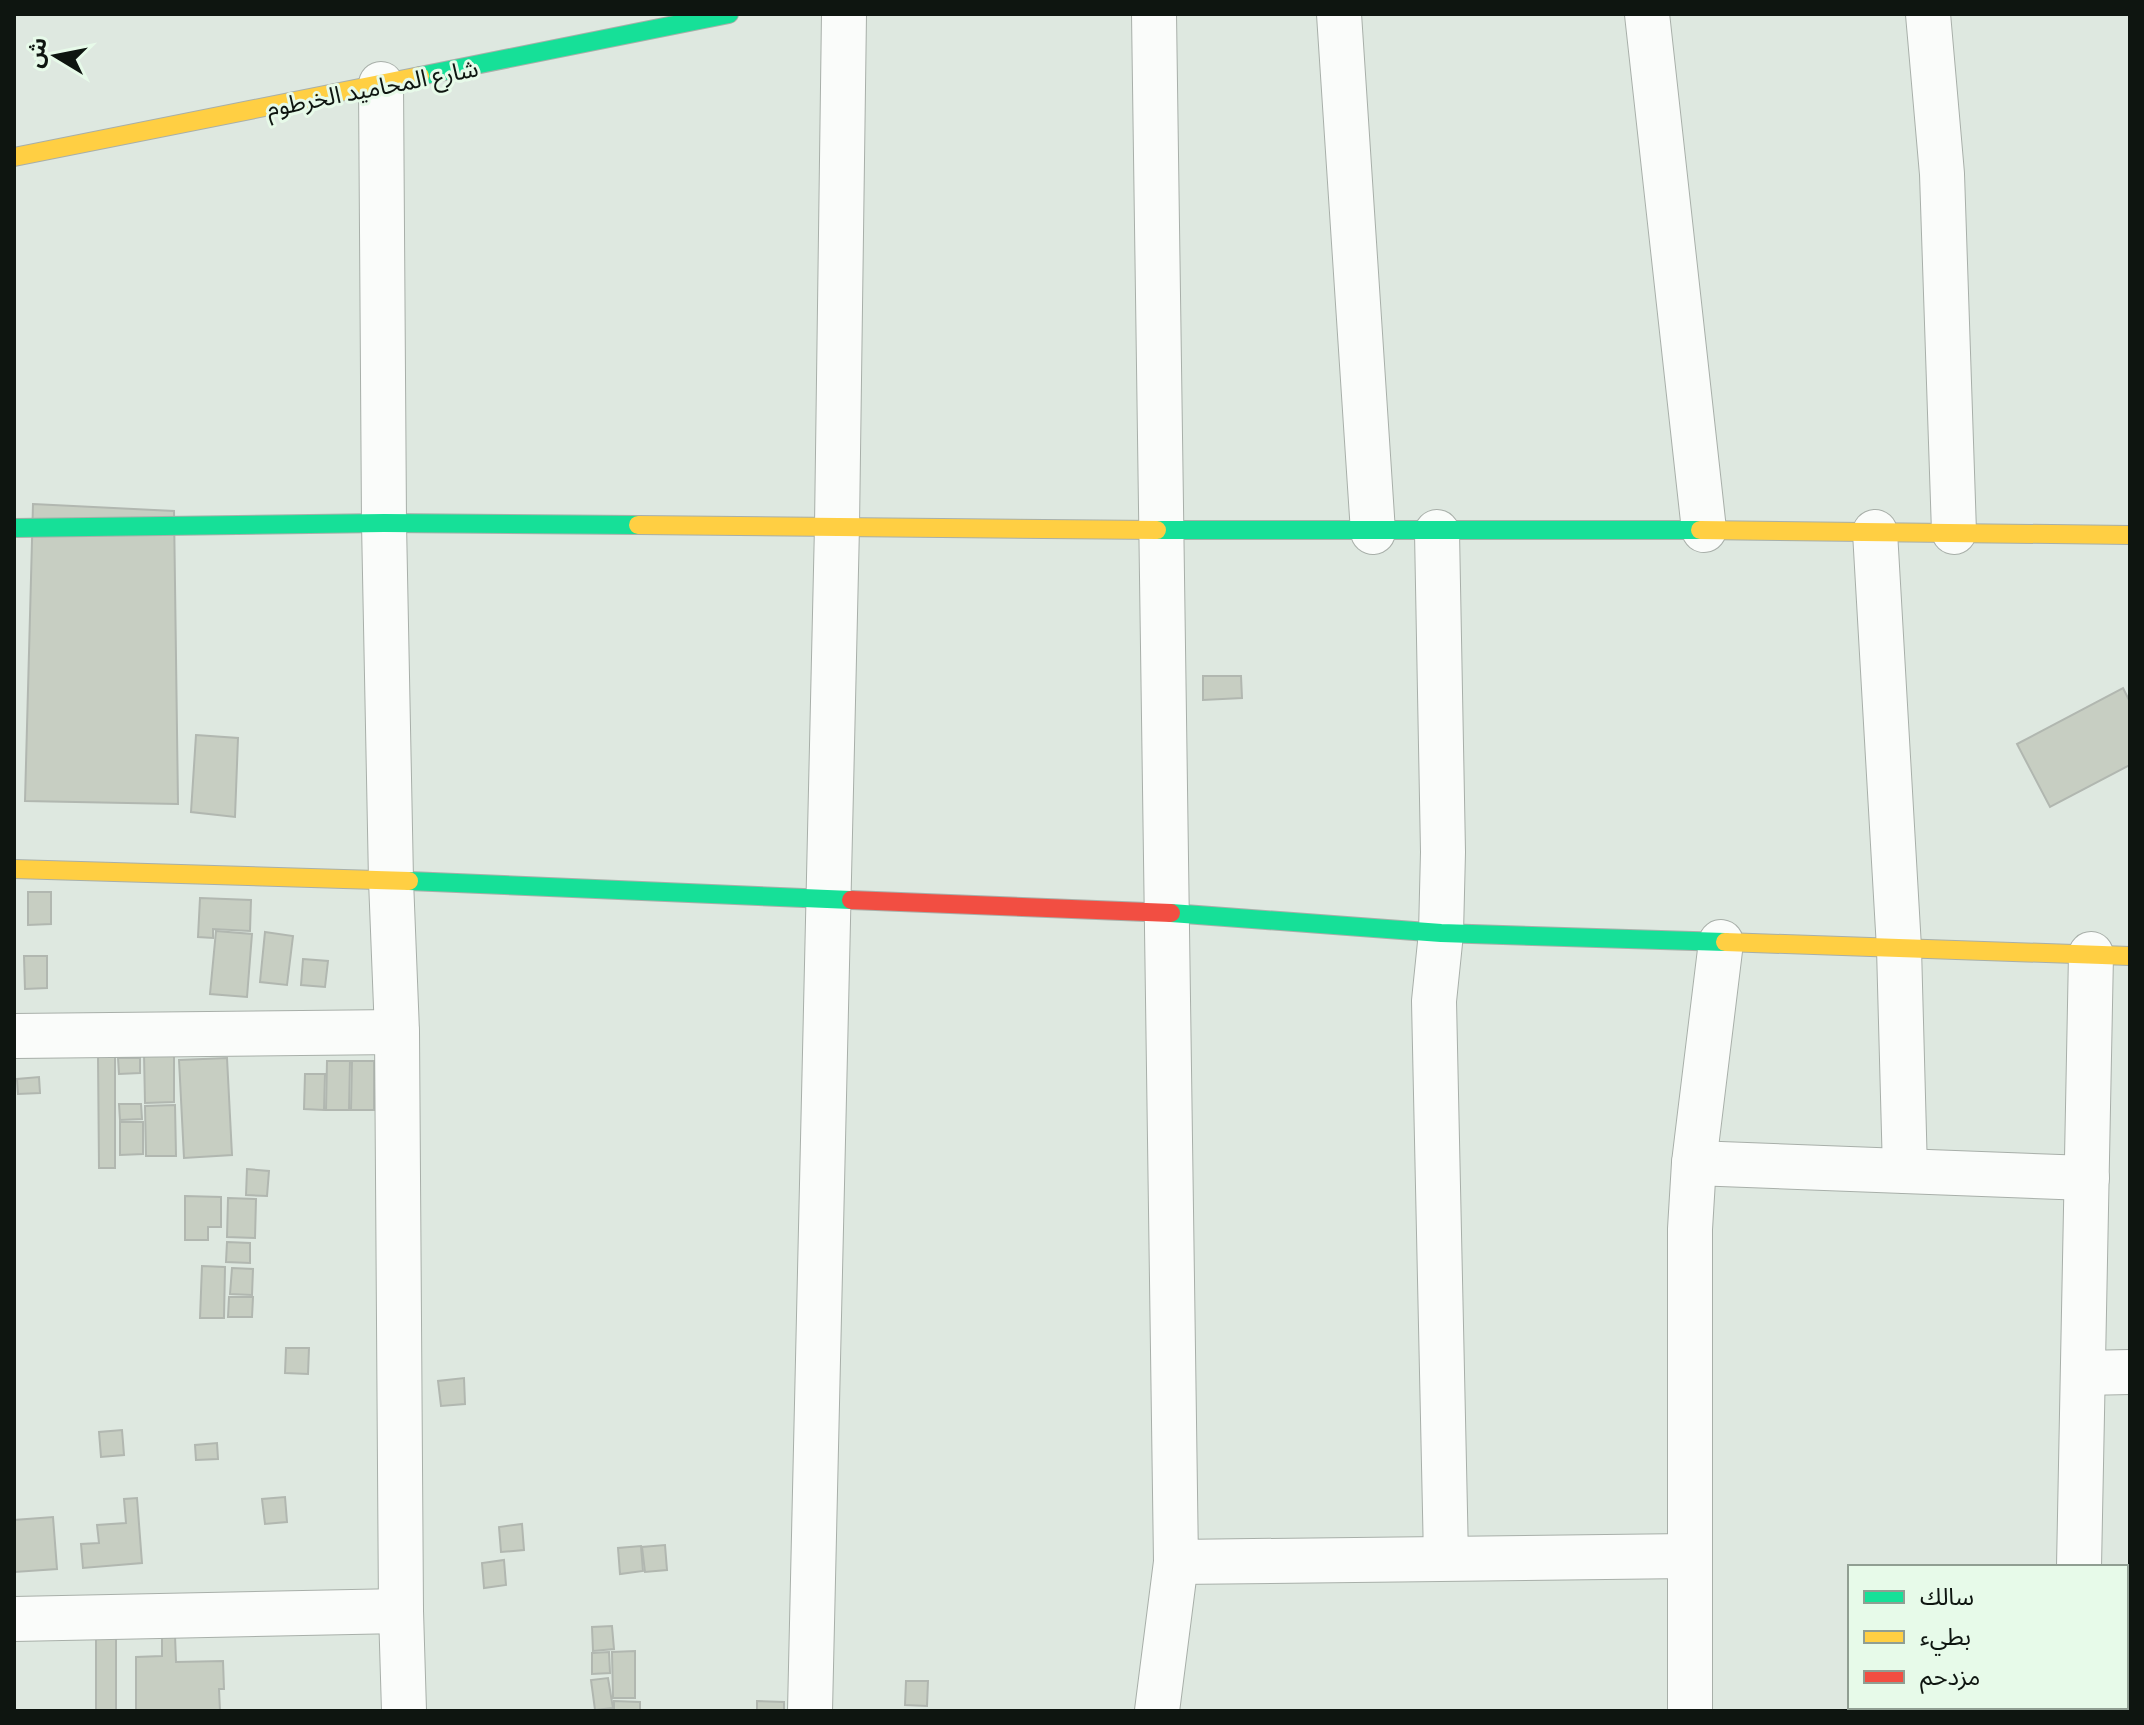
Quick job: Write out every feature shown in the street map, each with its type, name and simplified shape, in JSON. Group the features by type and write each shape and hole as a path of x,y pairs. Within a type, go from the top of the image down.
{"street":[{"name":"شارع المحاميد الخرطوم","path":"14,157 729,14"},
{"path":"810,1711 837,526 844,14"},
{"path":"1154,14 1176,1562 1157,1711"},
{"path":"1339,14 1373,532"},
{"path":"1647,14 1704,530"},
{"path":"1928,14 1942,174 1954,532"},
{"path":"381,84 384,523 397,1032 404,1711"},
{"path":"14,528 384,523 2130,535"},
{"path":"1437,532 1443,852 1441,933 1434,1001 1446,1558"},
{"path":"1875,532 1899,948 1905,1171"},
{"path":"14,869 391,880 1166,913 1441,933 2111,955 2087,1178 2079,1565"},
{"path":"1690,1711 1690,1229 1694,1163 1721,942"},
{"path":"14,1036 397,1032"},
{"path":"1694,1163 2087,1178"},
{"path":"2083,1373 2130,1372"},
{"path":"1176,1562 1688,1556"},
{"path":"14,1619 401,1611"}],"building":[{"path":"33,504 174,511 178,804 25,801"},
{"path":"1203,676 1241,676 1242,698 1203,700"},
{"path":"2123,688 2130,702 2130,765 2050,807 2017,744"},
{"path":"196,735 238,738 235,817 191,812"},
{"path":"28,892 51,892 51,924 28,925"},
{"path":"200,898 251,900 250,931 213,929 213,938 198,937"},
{"path":"216,931 252,934 247,997 210,994"},
{"path":"265,932 293,936 287,985 260,982"},
{"path":"24,956 47,956 47,988 25,989"},
{"path":"303,959 328,961 325,987 301,985"},
{"path":"174,1052 174,1102 145,1103 144,1053"},
{"path":"98,1056 115,1056 115,1168 99,1168"},
{"path":"118,1058 140,1058 140,1073 119,1074"},
{"path":"227,1058 232,1155 184,1158 179,1060"},
{"path":"327,1061 350,1061 349,1110 326,1110"},
{"path":"352,1061 374,1061 374,1110 351,1110"},
{"path":"305,1074 325,1074 324,1110 304,1109"},
{"path":"39,1077 40,1093 18,1094 17,1079"},
{"path":"119,1104 141,1104 142,1119 120,1120"},
{"path":"175,1105 176,1156 146,1156 145,1106"},
{"path":"120,1122 143,1122 143,1154 120,1155"},
{"path":"247,1169 269,1171 267,1196 246,1195"},
{"path":"185,1196 221,1197 221,1227 208,1227 208,1240 185,1240"},
{"path":"228,1198 256,1199 255,1238 227,1237"},
{"path":"227,1242 250,1243 250,1263 226,1262"},
{"path":"202,1266 225,1267 224,1318 200,1318"},
{"path":"232,1268 253,1269 252,1295 230,1294"},
{"path":"229,1297 253,1297 252,1317 228,1317"},
{"path":"286,1348 309,1348 308,1374 285,1373"},
{"path":"464,1378 465,1404 441,1406 438,1381"},
{"path":"122,1430 124,1455 101,1457 99,1432"},
{"path":"217,1443 218,1459 196,1460 195,1445"},
{"path":"285,1497 287,1522 265,1524 262,1499"},
{"path":"137,1498 142,1563 83,1568 81,1544 99,1543 97,1525 126,1523 124,1499"},
{"path":"53,1517 57,1569 15,1572 14,1520"},
{"path":"522,1524 524,1550 501,1552 499,1527"},
{"path":"665,1545 667,1570 645,1572 642,1547"},
{"path":"641,1546 643,1571 620,1574 618,1548"},
{"path":"504,1560 506,1585 484,1588 482,1563"},
{"path":"96,1620 116,1620 116,1711 96,1711"},
{"path":"612,1626 614,1649 593,1651 592,1627"},
{"path":"162,1636 175,1636 176,1662 223,1661 224,1689 219,1689 220,1711 136,1711 136,1657 162,1656"},
{"path":"635,1651 635,1698 613,1698 612,1652"},
{"path":"609,1652 610,1673 592,1674 592,1653"},
{"path":"608,1678 613,1708 595,1710 591,1680"},
{"path":"906,1681 928,1681 927,1706 905,1705"},
{"path":"614,1701 640,1702 640,1711 614,1710"},
{"path":"757,1701 784,1702 784,1711 757,1711"}],"traffic: fast":[{"path":"420,76 729,14"},
{"path":"14,528 384,523 638,525"},
{"path":"1157,530 1700,530"},
{"path":"409,881 851,900"},
{"path":"1171,913 1441,933 1725,942"}],"traffic: slow":[{"path":"14,157 420,76"},
{"path":"638,525 1157,530"},
{"path":"1700,530 2130,535"},
{"path":"14,869 409,881"},
{"path":"1725,942 2130,956"}],"traffic: jam":[{"path":"851,900 1171,913"}]}
